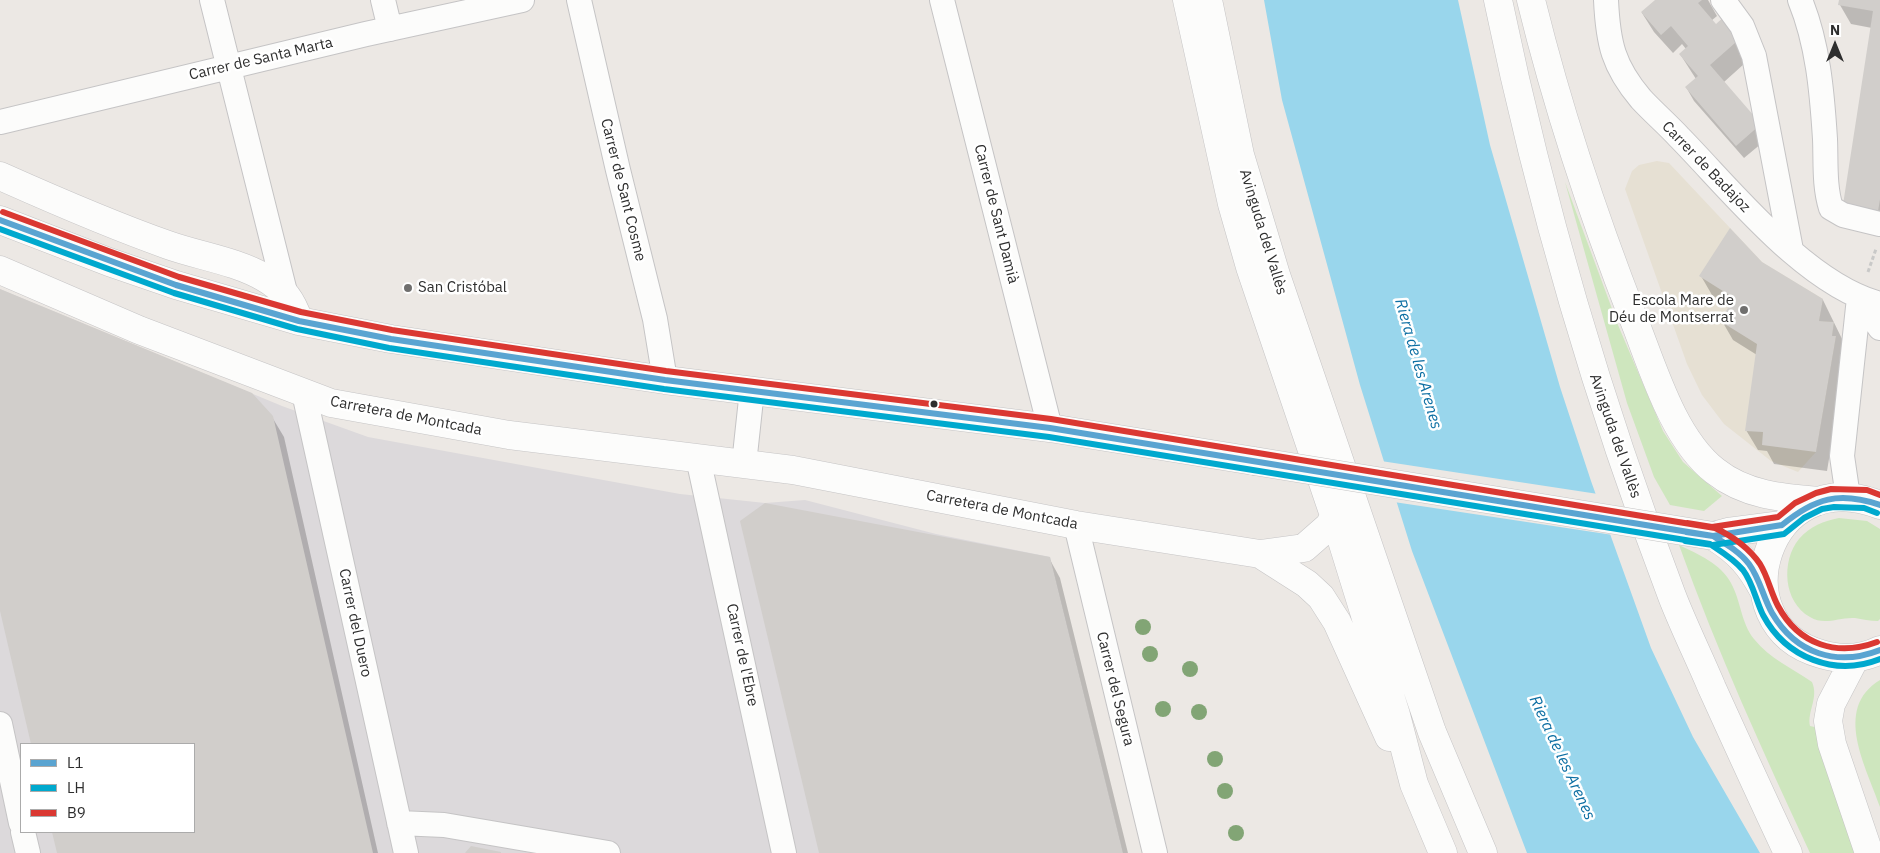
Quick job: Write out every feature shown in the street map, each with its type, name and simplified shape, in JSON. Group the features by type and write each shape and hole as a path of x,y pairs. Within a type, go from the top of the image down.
{"main road":[{"name":"Avinguda del Vallès","path":"1187,0 1232,204 1250,267 1335,518 1396,715 1414,784 1443,853"},
{"name":"Avinguda del Vallès","path":"1208,0 1240,154 1256,215 1348,492 1432,732 1483,853"},
{"name":"Avinguda del Vallès","path":"1498,0 1517,96 1555,242 1582,336 1615,439 1673,599 1788,853"},
{"path":"1531,0 1553,87 1589,201 1666,400 1688,441 1714,471 1743,488 1763,494 1818,501 1848,497 1866,499 1880,505"},
{"path":"0,176 138,234 264,277 285,292 293,304 300,321"},
{"path":"0,220 143,274 300,321 391,339 665,380 1050,428 1713,536 1728,532 1782,525"},
{"name":"Carretera de Montcada","path":"0,270 139,330 331,404 509,435 793,470 1076,525 1260,554"},
{"path":"1260,554 1304,548 1321,534 1335,518 1348,492"},
{"path":"1764,591 1763,574 1766,556 1772,540 1782,525 1799,511 1818,501"},
{"path":"1713,536 1731,548 1750,565 1764,591 1770,611 1781,628 1796,642 1814,652 1834,658 1868,654"},
{"path":"1260,554 1307,584 1321,597 1337,622 1378,715 1414,784"},
{"path":"1868,654 1831,704 1828,721 1832,744 1869,853"}],"street":[{"path":"212,0 285,292"},
{"path":"383,0 390,29"},
{"name":"Carrer de Santa Marta","path":"0,122 228,66 522,0"},
{"name":"Carrer de Sant Cosme","path":"579,0 655,319 665,380"},
{"name":"Carrer de Sant Damià","path":"942,0 1050,428"},
{"name":"Carrer de Badajoz","path":"1606,0 1610,45 1615,62 1625,81 1758,221 1821,273 1870,301"},
{"path":"1723,0 1742,26 1754,56 1791,250"},
{"path":"1800,0 1811,33 1821,79 1827,187 1831,208 1880,234"},
{"path":"1870,301 1880,328"},
{"path":"1848,497 1842,456 1870,301"},
{"path":"744,464 752,390"},
{"name":"Carrer del Duero","path":"304,393 406,853"},
{"name":"Carrer de l'Ebre","path":"698,458 784,853"},
{"name":"Carrer del Segura","path":"1076,525 1155,853"},
{"path":"0,724 20,818"},
{"path":"399,823 444,825 608,853"},
{"path":"23,833 28,853"}],"shaded area":[{"name":"Escola Mare de Déu de Montserrat","path":"1657,161 1669,163 1762,262 1823,299 1819,321 1834,322 1832,336 1836,336 1816,452 1798,472 1771,461 1724,424 1702,395 1687,364 1625,189 1632,171 1639,165"},
{"path":"0,289 282,406 368,437 680,494 765,503 805,500 936,534 1050,557 1123,853 0,853"}],"green space":[{"path":"1565,182 1618,325 1663,431 1683,462 1722,496 1704,511 1670,505 1654,477 1627,403"},
{"path":"1839,518 1867,521 1880,529 1880,619 1878,621 1855,618 1826,621 1816,620 1801,610 1794,602 1790,592 1787,569 1793,548 1808,531 1818,525"},
{"path":"1679,545 1708,560 1727,576 1734,590 1746,626 1754,639 1774,658 1812,682 1814,699 1810,715 1810,726 1819,728 1859,853 1810,853 1725,662"},
{"path":"1880,680 1880,807 1862,757 1855,723 1858,707 1866,692"}],"water":[{"name":"Riera de les Arenes","path":"1264,0 1458,0 1490,145 1560,387 1591,481 1651,648 1693,737 1760,853 1527,853 1412,551 1360,385 1282,100"}],"pier":[{"path":"1381,461 1598,494 1613,535 1394,502"}],"building":[{"path":"1655,0 1702,0 1698,3 1716,24 1726,15 1744,35 1710,65 1761,124 1736,146 1685,87 1698,76 1679,54 1688,46 1671,26 1661,35 1641,12"},
{"path":"1839,0 1880,0 1880,199 1877,217 1842,211 1873,11 1838,5"},
{"path":"1730,228 1762,262 1823,299 1819,321 1834,322 1832,336 1836,336 1816,452 1762,445 1763,432 1745,431 1757,344 1720,321 1734,298 1699,276"},
{"path":"0,289 252,393 273,416 373,853 57,853 52,833 195,833 195,743 31,743 0,611"},
{"path":"765,503 1050,557 1123,853 819,853 740,521"},
{"path":"471,846 501,852 501,853 465,853"}],"transit line":[{"name":"B9","path":"3,212 179,277 301,312 392,330 666,371 1051,419 1715,528 1740,543 1756,558 1763,569 1778,606 1797,630 1808,638 1820,644 1848,648 1877,642"},
{"name":"L1","path":"0,220 176,285 299,321 391,339 665,380 1050,428 1713,536 1728,545 1749,564 1772,613 1782,627 1805,647 1833,657 1864,655 1880,650"},
{"name":"LH","path":"0,229 174,293 297,329 389,348 664,389 1049,437 1710,544 1732,559 1743,570 1763,615 1773,630 1798,653 1813,660 1846,666 1880,659"},
{"name":"B9","path":"1687,523 1712,527 1778,517 1795,503 1816,493 1831,489 1867,490 1880,495"},
{"name":"L1","path":"1782,525 1805,509 1828,500 1852,498 1880,505"},
{"name":"LH","path":"1685,541 1713,545 1784,534 1804,518 1822,509 1834,507 1864,508 1877,513"},
{"name":"L1","path":"1686,532 1713,536 1782,525"}],"place":[{"name":"San Cristóbal","path":"408,288"},
{"name":"Escola Mare de Déu de Montserrat","path":"1744,310"}]}
